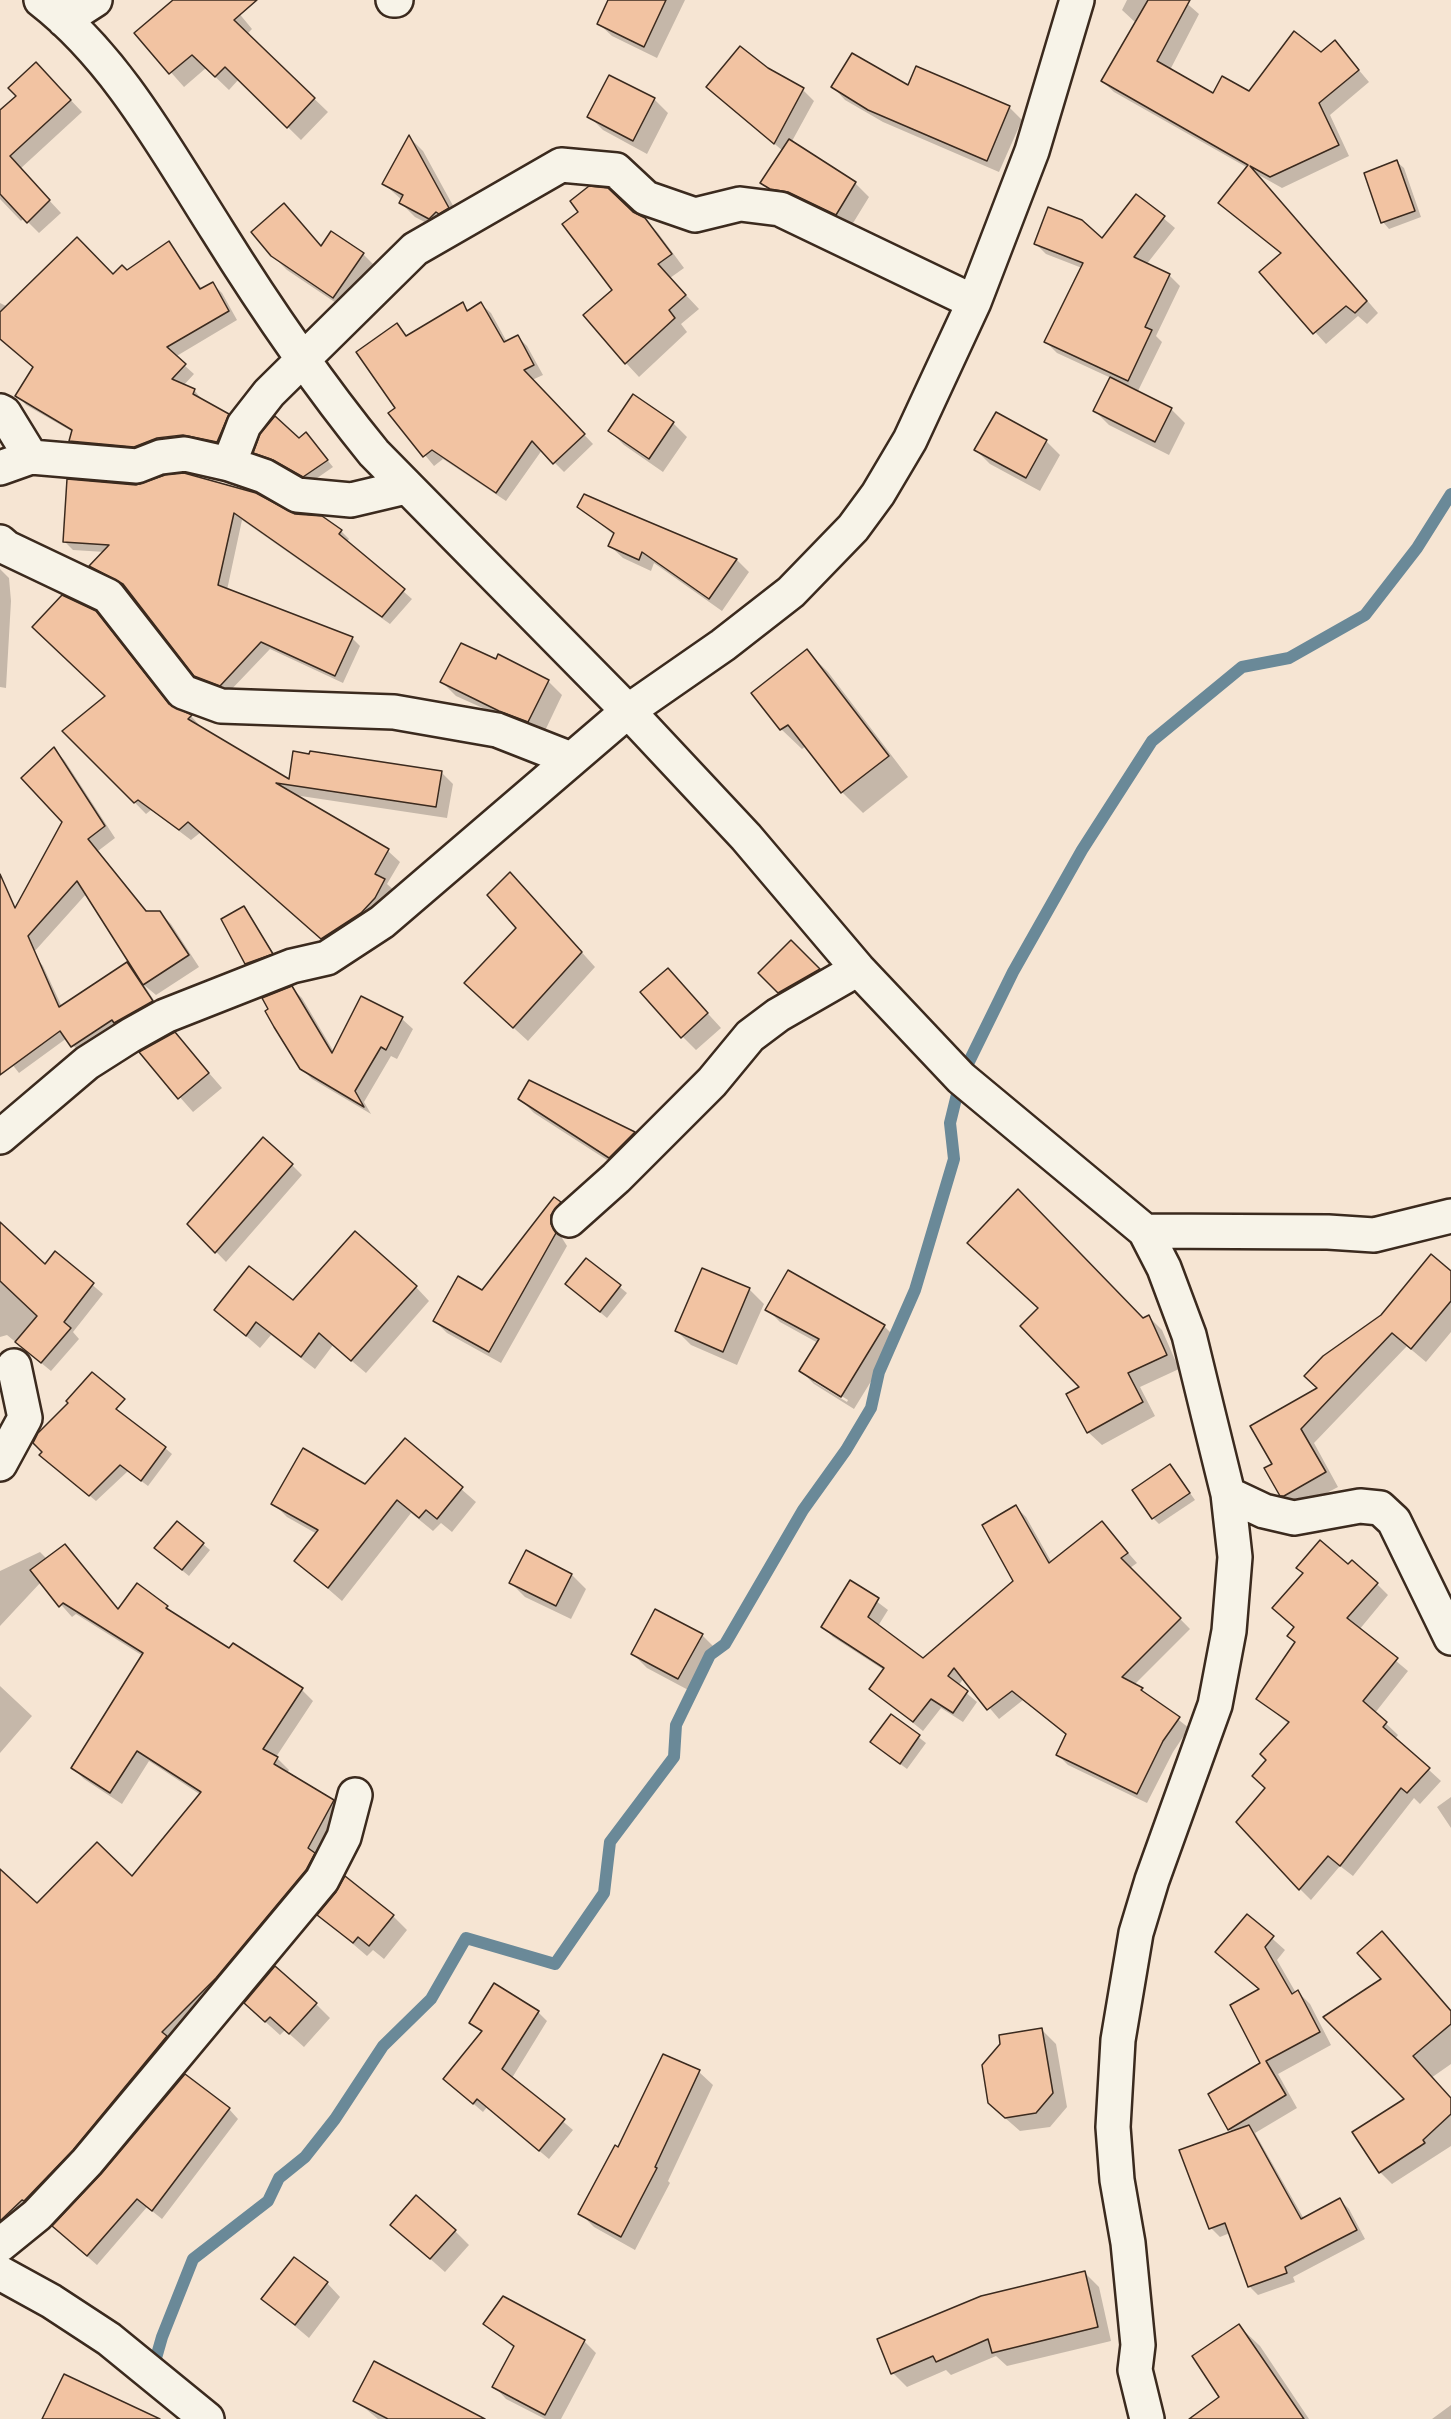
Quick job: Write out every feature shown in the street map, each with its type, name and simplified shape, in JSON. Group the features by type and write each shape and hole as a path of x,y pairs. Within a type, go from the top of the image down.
{"street":[{"path":"47,5 95,0"},
{"path":"0,1137 87,1064 131,1035 165,1016 292,966 327,958 382,922 628,711 723,645 791,592 853,528 878,495 910,440 974,302 1032,151 1077,0"},
{"path":"47,5 101,57 134,103 249,282 340,412 406,488 628,711 746,837 858,969 961,1078 1145,1231 1164,1268 1189,1335 1228,1494 1235,1557 1229,1631 1215,1705 1152,1880 1136,1933 1118,2040 1113,2127 1117,2180 1128,2243 1138,2345 1135,2370 1147,2419"},
{"path":"229,464 244,425 269,393 415,249 561,165 616,170 646,198 695,215 740,204 780,209 974,302"},
{"path":"0,411 4,413 31,457"},
{"path":"0,468 31,457 136,466 160,457 185,454 229,464 264,476 297,495 351,500 406,488"},
{"path":"0,542 7,549 108,596 183,692 221,706 394,712 497,730 571,759"},
{"path":"568,1220 616,1178 712,1082 750,1036 778,1015 858,969"},
{"path":"1145,1231 1328,1232 1374,1235 1451,1216"},
{"path":"0,1464 25,1418 14,1366"},
{"path":"1228,1494 1264,1511 1294,1518 1360,1506 1380,1508 1394,1521 1451,1638"},
{"path":"0,2245 38,2215 87,2162 322,1880 344,1837 355,1795"},
{"path":"0,2273 51,2301 109,2339 207,2419"}],"building":[{"path":"173,0 257,0 234,20 315,98 287,128 225,67 215,77 192,55 169,74 134,33"},
{"path":"608,0 666,0 644,47 597,24"},
{"path":"1148,0 1190,0 1157,61 1213,93 1222,76 1249,91 1294,31 1321,52 1335,40 1359,70 1319,103 1339,145 1270,177 1250,166 1367,301 1355,313 1346,306 1313,334 1259,272 1281,253 1218,203 1248,165 1101,81"},
{"path":"740,46 768,68 804,88 774,144 706,87"},
{"path":"852,53 908,85 916,66 1010,106 987,161 868,110 831,87"},
{"path":"36,62 71,100 10,156 50,200 27,223 0,194 0,110 16,96 8,88"},
{"path":"609,75 655,98 633,141 587,117"},
{"path":"409,135 449,208 439,214 436,212 429,219 399,203 403,195 382,184"},
{"path":"789,139 856,182 836,215 788,192 770,189 760,183"},
{"path":"1397,160 1415,211 1381,223 1364,173"},
{"path":"589,186 608,188 633,212 645,218 672,254 658,264 686,295 669,310 675,318 625,364 583,315 612,290 562,224 578,212 570,201"},
{"path":"1136,194 1165,216 1134,257 1170,274 1145,327 1152,330 1128,381 1044,342 1083,263 1034,244 1048,207 1082,220 1102,238"},
{"path":"284,203 321,246 331,231 364,253 333,298 271,256 251,232"},
{"path":"77,237 113,274 122,265 127,270 169,241 200,289 213,282 229,311 167,347 186,364 172,379 195,389 193,394 229,414 217,442 183,435 157,438 134,447 69,441 72,430 15,396 33,367 0,339 0,312"},
{"path":"463,302 467,311 481,302 504,342 518,335 534,365 524,370 585,434 553,464 532,441 496,493 432,450 423,457 388,413 395,408 356,352 397,323 406,336"},
{"path":"1110,377 1172,408 1155,442 1093,411"},
{"path":"633,394 674,422 649,459 608,431"},
{"path":"996,412 1047,440 1026,478 974,450"},
{"path":"275,416 299,438 306,432 328,460 303,477 273,460 253,453 260,434"},
{"path":"184,473 256,493 295,514 322,516 342,530 339,534 405,589 382,617 234,513 218,585 353,637 335,676 261,642 220,686 194,676 123,584 89,566 109,545 63,542 67,479 136,485 165,475"},
{"path":"584,494 737,559 709,599 642,552 639,560 608,546 614,533 577,507"},
{"path":"62,595 96,611 169,704 192,715 188,719 289,779 293,751 309,754 310,751 442,771 436,807 276,783 389,849 375,874 385,879 375,898 361,913 321,939 188,822 179,830 138,800 134,803 62,731 105,696 32,627"},
{"path":"461,643 496,659 498,654 549,680 528,722 499,711 440,682"},
{"path":"807,649 889,756 841,793 788,725 780,730 751,693"},
{"path":"54,747 105,826 88,839 146,911 160,911 189,955 143,985 77,881 28,936 59,1007 127,962 153,1001 114,1023 112,1020 71,1047 60,1031 0,1075 0,874 15,908 62,822 21,778"},
{"path":"510,872 582,952 513,1028 464,983 516,928 487,895"},
{"path":"244,906 273,954 245,964 221,919"},
{"path":"791,940 820,969 778,993 758,973"},
{"path":"668,968 708,1013 681,1038 640,992"},
{"path":"292,986 332,1053 361,996 403,1017 386,1050 381,1047 355,1091 364,1107 300,1069 274,1027 265,1011 268,1009 262,998"},
{"path":"175,1032 209,1073 178,1099 139,1052"},
{"path":"529,1080 635,1132 609,1158 518,1099"},
{"path":"263,1137 293,1164 215,1253 187,1224"},
{"path":"1018,1189 1143,1318 1149,1315 1167,1355 1128,1373 1143,1402 1087,1433 1066,1394 1079,1387 1020,1326 1038,1308 967,1243"},
{"path":"554,1197 561,1202 551,1215 551,1224 556,1233 489,1352 433,1321 458,1276 482,1290"},
{"path":"0,1222 45,1264 55,1251 94,1283 64,1322 71,1328 41,1363 15,1342 37,1316 0,1281"},
{"path":"355,1231 417,1286 351,1361 319,1333 301,1357 256,1322 246,1336 214,1310 249,1266 293,1300"},
{"path":"1431,1254 1451,1271 1451,1301 1411,1349 1392,1333 1301,1429 1326,1472 1284,1496 1280,1496 1264,1468 1272,1464 1250,1426 1317,1388 1304,1376 1323,1356 1381,1315"},
{"path":"586,1258 621,1285 600,1312 565,1284"},
{"path":"702,1268 750,1288 723,1352 675,1331"},
{"path":"788,1270 885,1325 841,1397 799,1371 819,1339 765,1310"},
{"path":"92,1372 125,1399 116,1409 166,1447 141,1481 120,1465 89,1496 39,1455 42,1452 33,1443 38,1433 68,1403 66,1401"},
{"path":"405,1438 463,1487 437,1519 426,1510 419,1518 397,1500 328,1588 294,1561 318,1530 271,1504 303,1448 365,1484"},
{"path":"1170,1464 1190,1493 1152,1519 1132,1490"},
{"path":"1016,1505 1049,1563 1102,1521 1128,1553 1121,1558 1181,1618 1122,1677 1143,1688 1141,1690 1180,1717 1163,1741 1137,1794 1056,1755 1066,1734 1012,1691 987,1710 954,1668 948,1676 968,1691 953,1713 931,1699 913,1722 869,1689 884,1668 821,1627 850,1580 879,1598 868,1617 923,1658 1013,1581 982,1525"},
{"path":"177,1521 204,1543 182,1570 154,1548"},
{"path":"1320,1540 1348,1564 1352,1560 1378,1583 1347,1618 1398,1658 1363,1701 1387,1722 1383,1727 1430,1768 1407,1793 1401,1788 1340,1866 1328,1856 1299,1890 1236,1822 1265,1788 1252,1776 1266,1760 1260,1754 1289,1722 1256,1699 1295,1642 1287,1636 1294,1627 1272,1608 1303,1573 1296,1568"},
{"path":"65,1544 118,1609 137,1583 168,1606 166,1608 229,1648 233,1643 303,1688 263,1749 278,1757 274,1764 334,1800 308,1848 315,1853 306,1870 216,1978 162,2032 167,2036 73,2150 24,2201 22,2200 0,2221 0,1869 37,1903 97,1842 132,1876 201,1792 137,1751 110,1793 71,1768 143,1653 63,1603 59,1607 30,1570"},
{"path":"526,1550 572,1574 556,1606 509,1583"},
{"path":"655,1609 703,1634 678,1679 631,1654"},
{"path":"891,1714 920,1735 900,1764 870,1742"},
{"path":"345,1876 394,1915 369,1946 358,1937 353,1943 317,1915 336,1892"},
{"path":"1247,1914 1274,1936 1265,1947 1292,1994 1298,1990 1320,2032 1266,2061 1286,2095 1228,2130 1208,2094 1260,2063 1230,2005 1259,1989 1215,1952"},
{"path":"1382,1931 1451,2011 1451,2024 1413,2056 1451,2098 1451,2114 1423,2140 1425,2143 1379,2173 1352,2132 1404,2099 1323,2017 1381,1979 1357,1953"},
{"path":"275,1966 317,2003 289,2034 270,2017 265,2022 244,2003"},
{"path":"494,1983 539,2011 502,2069 565,2119 539,2151 477,2099 473,2104 443,2079 482,2031 469,2023"},
{"path":"1042,2028 1053,2093 1036,2113 1005,2118 988,2103 982,2065 1000,2044 999,2035"},
{"path":"663,2054 700,2070 655,2167 657,2168 621,2237 578,2214 615,2145 618,2147"},
{"path":"185,2074 230,2108 152,2211 137,2199 87,2256 52,2226 101,2174"},
{"path":"1249,2125 1301,2219 1340,2198 1357,2230 1285,2267 1287,2273 1248,2287 1225,2223 1209,2229 1179,2150"},
{"path":"416,2195 456,2230 430,2259 390,2225"},
{"path":"294,2257 328,2282 295,2325 261,2299"},
{"path":"1085,2271 1098,2327 992,2353 988,2339 936,2362 933,2356 891,2374 877,2339 981,2296"},
{"path":"503,2296 585,2340 545,2415 492,2387 514,2346 483,2324"},
{"path":"1239,2324 1304,2419 1189,2419 1219,2397 1192,2356"},
{"path":"374,2361 485,2419 388,2419 353,2401"},
{"path":"64,2374 160,2419 42,2419"}],"waterway":[{"path":"160,2370 154,2365 162,2337 193,2259 268,2201 279,2178 305,2157 335,2119 383,2046 431,1999 466,1938 555,1964 604,1893 610,1842 674,1757 676,1725 710,1655 725,1644 803,1510 846,1450 871,1408 879,1372 915,1290 954,1159 950,1123 961,1078 1013,972 1082,850 1152,741 1242,667 1289,658 1365,615 1417,548 1451,494"}]}
